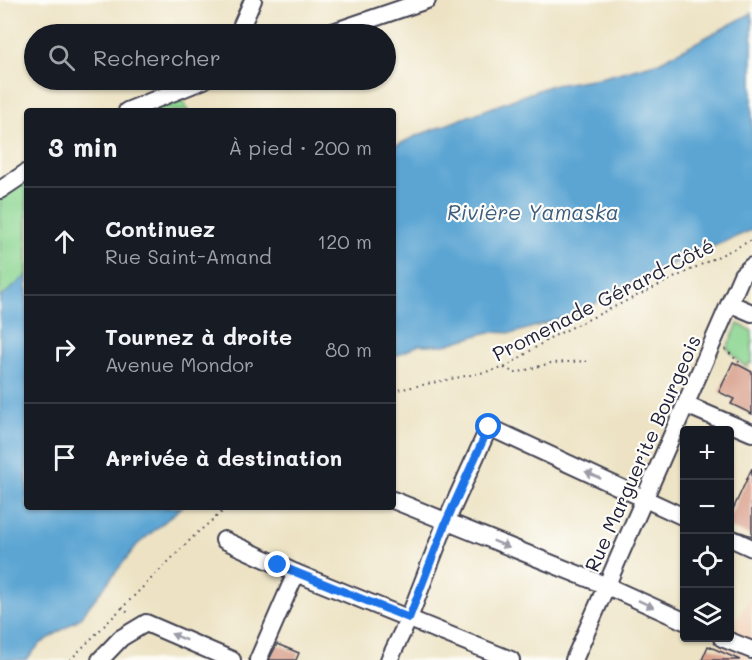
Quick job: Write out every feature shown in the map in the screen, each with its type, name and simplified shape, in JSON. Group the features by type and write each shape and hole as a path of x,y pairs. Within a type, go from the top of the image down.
{"street":[{"path":"243,24 254,0"},
{"path":"356,24 427,0"},
{"path":"134,108 179,90"},
{"path":"0,190 24,174"},
{"name":"Rue Marguerite Bourgeois","path":"574,660 742,275 752,266"},
{"path":"731,304 752,313"},
{"path":"686,405 752,433"},
{"path":"389,660 409,618 446,522 489,427 680,515"},
{"path":"396,501 608,586 680,619"},
{"path":"224,540 296,573 511,660"},
{"path":"734,540 752,548"},
{"path":"258,660 296,573"},
{"path":"100,660 121,638 146,623 232,660"},
{"path":"732,642 752,650"}],"path":[{"name":"Promenade Gérard-Côté","path":"396,390 504,368 550,338 752,240"},
{"path":"725,349 740,363"},
{"name":"Promenade Gérard-Côté","path":"504,368 516,373 551,363 587,361"},
{"path":"70,660 205,526 224,510"},
{"path":"205,526 209,530"},
{"path":"122,607 129,614"}],"shaded area":[{"path":"752,595 752,660 715,660 723,642 734,642 734,625"}],"green space":[{"path":"179,90 187,108 135,108"},
{"path":"24,174 24,279 0,301 0,190"},
{"path":"738,324 752,331 752,363 750,362 747,367 727,348"}],"water":[{"name":"Rivière Yamaska","path":"752,13 752,230 641,277 579,313 514,333 489,332 445,345 419,345 396,356 396,146 549,86 604,77 659,62"},
{"path":"24,278 24,510 178,510 137,545 79,619 40,644 26,660 0,660 0,298"}],"building":[{"path":"733,362 752,372 752,414 731,404 734,399 719,392"},
{"path":"752,468 752,536 734,530 734,507"},
{"path":"277,644 299,653 296,660 269,660"},
{"path":"708,646 740,660 702,660"}],"route":[{"path":"278,565 409,618 446,522 489,427"}]}
